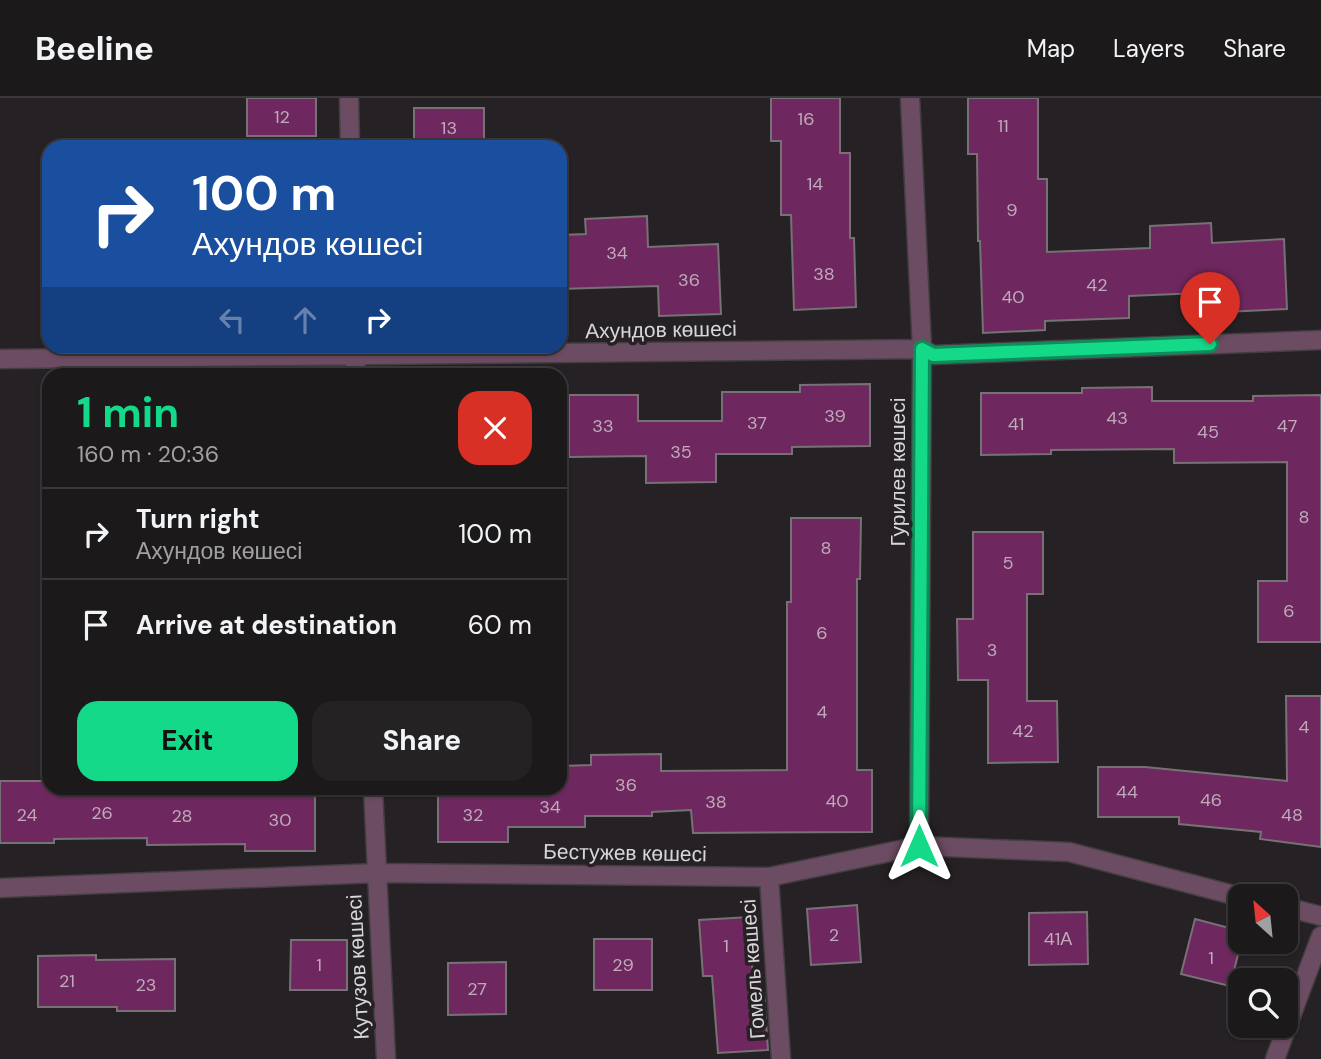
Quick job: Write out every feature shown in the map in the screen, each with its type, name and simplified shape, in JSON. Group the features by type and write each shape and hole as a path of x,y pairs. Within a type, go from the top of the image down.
{"street":[{"path":"349,98 350,140"},
{"name":"Гурилев көшесі","path":"910,98 922,349 919,846"},
{"name":"Ахундов көшесі","path":"567,350 922,349 933,355 1321,340"},
{"name":"Ахундов көшесі","path":"0,359 222,354"},
{"name":"Кутузов көшесі","path":"373,795 386,1059"},
{"name":"Бестужев көшесі","path":"0,888 377,873 769,877 919,846 1069,852 1228,894"},
{"name":"Гомель көшесі","path":"769,877 781,1059"},
{"path":"1298,910 1321,915"},
{"path":"1275,1059 1321,936"}],"building":[{"path":"247,98 316,98 316,136 247,136"},
{"path":"771,98 840,98 840,153 850,153 850,238 854,238 856,307 794,310 791,215 781,215 781,141 771,141"},
{"path":"968,98 1038,98 1038,179 1047,179 1047,252 1150,248 1150,226 1211,223 1212,243 1284,239 1287,309 1225,312 1224,292 1129,296 1129,318 1045,321 1045,330 983,333 977,154 968,154"},
{"path":"414,108 484,108 484,140 414,140"},
{"path":"647,216 648,247 718,244 721,314 659,316 658,286 567,289 567,235 586,234 585,219"},
{"path":"870,384 870,446 792,447 792,454 716,454 716,482 646,483 646,456 569,457 569,395 638,395 638,421 722,421 722,392 800,392 800,385"},
{"path":"1152,387 1152,401 1253,401 1253,396 1321,395 1321,642 1258,642 1258,581 1287,581 1287,462 1174,463 1174,449 1051,450 1051,454 981,455 981,393 1082,393 1082,388"},
{"path":"791,518 861,518 860,579 857,579 857,770 872,770 872,832 693,833 691,810 652,812 652,816 585,816 585,827 508,827 508,842 438,842 438,795 567,795 567,766 591,765 591,755 661,754 661,771 787,770 787,602 791,602"},
{"path":"973,532 1043,532 1043,594 1027,594 1027,701 1057,701 1058,762 988,763 988,680 958,680 957,619 973,619"},
{"path":"1286,696 1321,696 1321,847 1260,839 1261,832 1179,824 1179,817 1098,817 1098,767 1145,767 1287,781"},
{"path":"0,781 42,781 42,795 315,795 315,851 245,851 245,844 147,845 147,838 54,839 54,843 0,843"},
{"path":"857,905 861,962 811,965 807,909"},
{"path":"1087,912 1088,964 1029,965 1029,913"},
{"path":"749,917 754,994 764,993 768,1050 718,1053 712,976 703,976 699,920"},
{"path":"1195,919 1228,928 1228,954 1238,954 1235,968 1228,968 1228,986 1181,974"},
{"path":"594,939 652,939 652,990 594,990"},
{"path":"291,940 347,940 347,990 290,990"},
{"path":"96,955 96,960 175,959 175,1011 117,1011 117,1007 38,1007 38,956"},
{"path":"506,962 506,1014 448,1015 448,963"}],"route":[{"path":"919,846 922,349 933,355 1210,344"}]}
